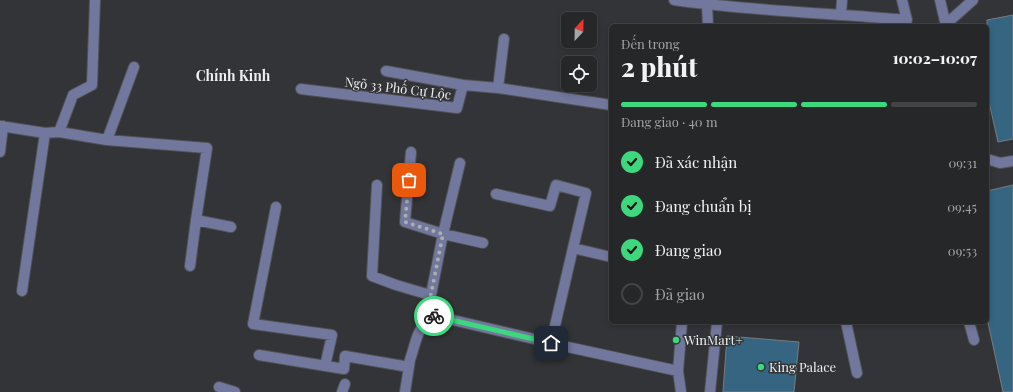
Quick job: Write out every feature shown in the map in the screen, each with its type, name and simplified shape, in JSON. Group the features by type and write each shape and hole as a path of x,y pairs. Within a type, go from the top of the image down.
{"street":[{"path":"59,132 73,95 92,85 95,0"},
{"path":"674,0 707,5 743,4 907,20 902,0"},
{"path":"841,14 842,0"},
{"path":"940,0 946,24"},
{"path":"947,24 973,0"},
{"path":"707,5 708,24"},
{"path":"498,88 504,39"},
{"path":"107,140 134,67"},
{"path":"386,71 463,85"},
{"name":"Ngõ 33 Phố Cự Lộc","path":"301,89 457,108 463,85 498,88 609,105"},
{"path":"0,152 2,126 45,133 59,132 107,140 207,148 190,266"},
{"path":"22,292 45,133"},
{"path":"411,152 405,222 443,234 483,243"},
{"path":"989,160 1000,164 1013,161"},
{"path":"405,392 409,367 417,337 427,314 443,234 460,163"},
{"path":"377,185 372,276 430,295"},
{"path":"496,194 550,206 556,185 586,193 554,344 678,371"},
{"path":"276,207 253,324 332,334 325,366"},
{"path":"196,220 230,227"},
{"path":"427,314 551,343 574,251"},
{"path":"574,251 609,257"},
{"path":"574,251 609,260"},
{"path":"681,392 678,371 682,324"},
{"path":"710,392 716,324"},
{"path":"846,324 857,373"},
{"path":"970,324 974,340"},
{"path":"259,355 344,368 346,356 409,367"},
{"path":"219,387 235,392"}],"building":[{"path":"1013,15 1013,139 998,142 989,102 989,24 987,24 987,20"},
{"path":"1013,185 1013,392 1003,392 988,324 989,191"},
{"name":"King Palace","path":"727,336 799,342 794,392 723,392"}],"way so far":[{"path":"409,180 405,222 443,234 427,314 434,316"}],"place":[{"name":"WinMart+","path":"676,340"},
{"name":"King Palace","path":"761,367"}],"district":[{"name":"Chính Kinh","path":"233,76"}],"route":[{"path":"434,316 551,343"}]}
